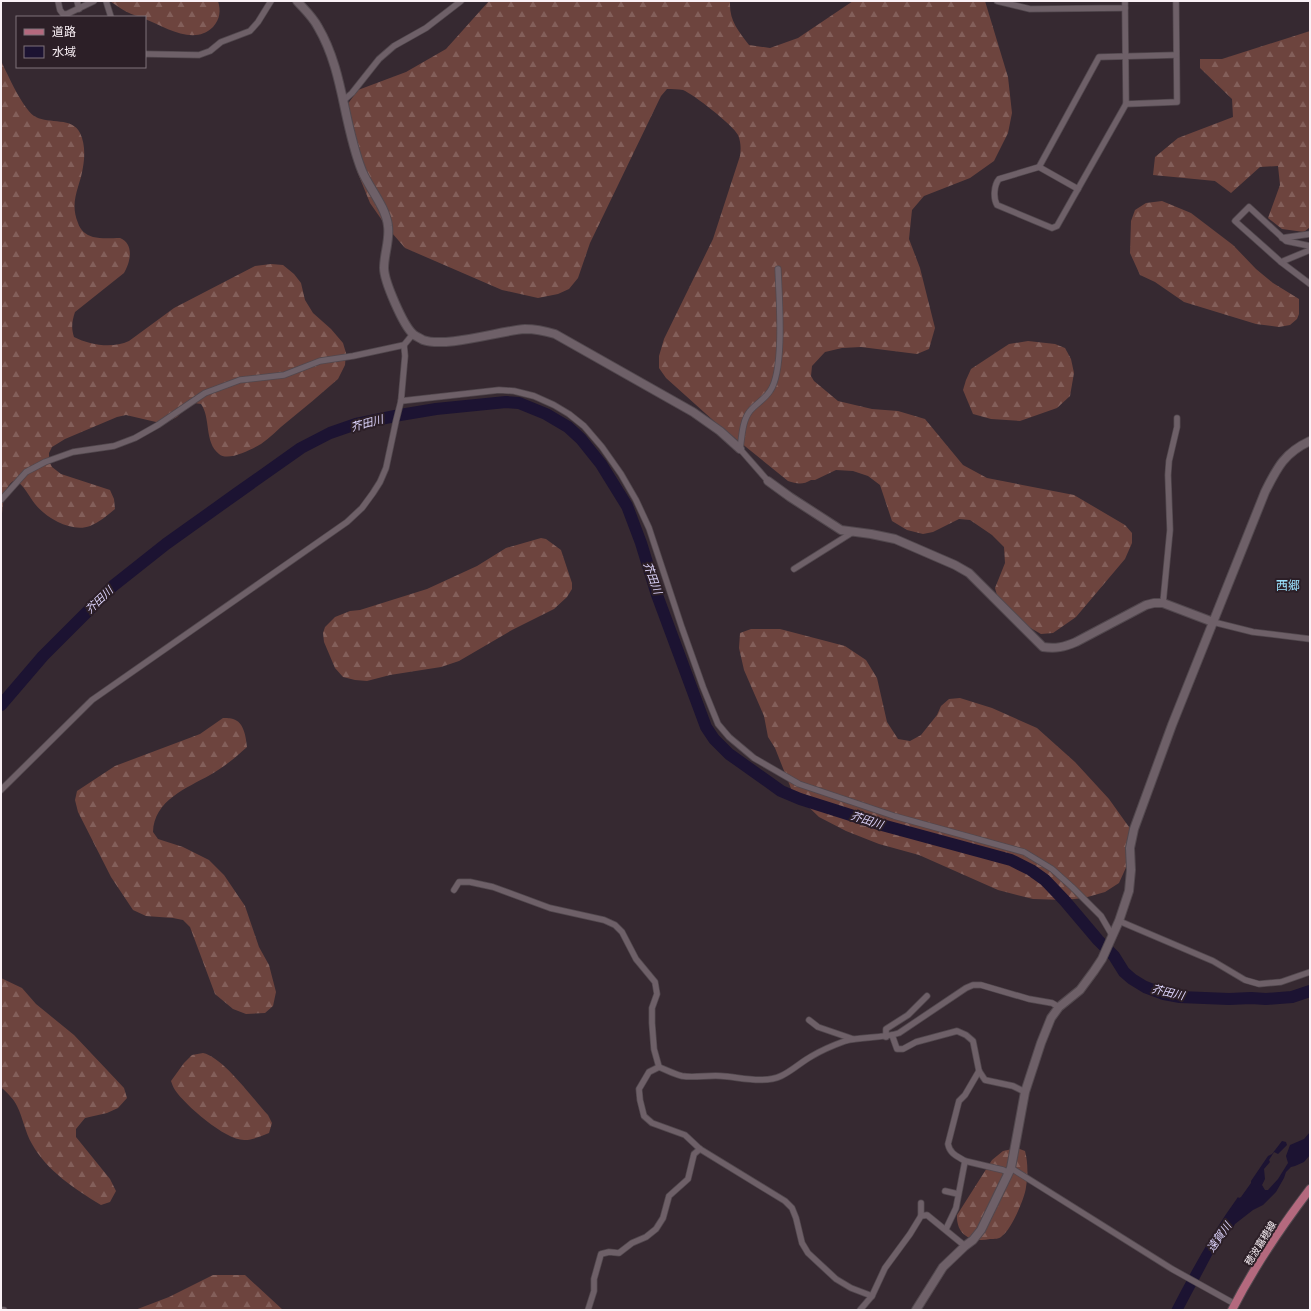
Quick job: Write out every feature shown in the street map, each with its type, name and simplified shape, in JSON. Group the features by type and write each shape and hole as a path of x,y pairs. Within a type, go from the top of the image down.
{"main road":[{"name":"穂波嘉穂線","path":"1232,1305 1269,1246 1310,1189"}],"street":[{"path":"58,1 60,10 63,14 72,13 94,1"},
{"path":"77,1 79,9"},
{"path":"106,1 111,16"},
{"path":"146,54 199,55 210,51 221,42 250,31 258,22 271,1"},
{"path":"297,1 318,25 335,65 354,148 360,166 386,216 388,226 384,270 386,281 406,325 413,334 424,340 434,342 525,329 539,330 555,334 693,412 720,430 740,449 768,481 821,519 841,530 895,539 955,565 969,573 1043,647 1054,649 1065,647 1146,605 1154,603 1163,603 1213,622 1253,632 1310,639"},
{"path":"343,101 352,93 379,58 394,46 426,28 461,1"},
{"path":"997,1 1030,9 1125,8"},
{"path":"1125,1 1126,56 1126,104 1057,226 1052,228 997,205 995,201 995,183 998,179 1039,167 1099,57 1126,56 1176,55"},
{"path":"1126,104 1176,102 1176,1"},
{"path":"1039,167 1078,189"},
{"path":"1310,246 1286,242 1249,207 1235,221 1281,262 1310,284"},
{"path":"1282,238 1310,234"},
{"path":"1281,262 1310,250"},
{"path":"740,449 747,416 750,410 770,391 779,362 778,269"},
{"path":"1,500 26,472 45,462 73,452 114,446 135,438 158,425 205,393 240,380 284,375 320,361 353,356 404,345 413,334"},
{"path":"1,790 92,700 347,522 362,508 380,482 386,468 401,401 405,356 404,345"},
{"path":"401,401 499,390 514,391 534,396 569,414 584,426 602,447 621,474 636,500 649,528 703,687 718,724 729,737 754,758 799,784 894,816 1024,852 1052,869 1072,887 1101,916 1112,935"},
{"path":"1163,603 1170,530 1168,475 1169,461 1177,427 1177,418"},
{"path":"916,1310 943,1267 973,1240 981,1230 1010,1171 1025,1092 1041,1043 1051,1018 1059,1007 1080,990 1102,959 1119,921 1128,891 1130,848 1134,829 1172,725 1265,492 1277,468 1288,456 1303,444 1310,441"},
{"path":"794,569 853,532"},
{"path":"454,890 459,882 470,882 493,887 550,908 604,920 615,925 622,932 636,959 655,982 657,994 652,1008 652,1023 654,1049 659,1067 673,1074 683,1076 721,1076 745,1080 781,1077 813,1056 853,1039 889,1036 899,1033 966,988 973,985 981,985 1029,999 1052,1003 1059,1007"},
{"path":"1119,921 1213,961 1245,980 1259,984 1281,982 1310,972"},
{"path":"927,996 908,1015 886,1028 897,1050 903,1049 916,1042 957,1031 966,1035 973,1041 979,1071 985,1080 1014,1086 1025,1092"},
{"path":"809,1020 818,1027 853,1039"},
{"path":"659,1067 649,1072 639,1089 644,1116 652,1123 685,1135 700,1149 785,1201 792,1208 802,1243 808,1253 836,1279 851,1288 872,1296"},
{"path":"979,1071 965,1095 958,1101 948,1144 949,1150 953,1154 964,1161 1010,1171 1232,1305"},
{"path":"588,1310 594,1291 594,1280 601,1254 609,1252 619,1253 632,1243 646,1237 656,1229 663,1218 669,1196 688,1179 694,1154 700,1149"},
{"path":"946,1229 956,1208 964,1161"},
{"path":"945,1191 958,1194"},
{"path":"860,1310 872,1296 885,1268 910,1234 921,1216 921,1203"},
{"path":"921,1216 928,1215 965,1246"}],"green space":[{"path":"110,1 218,1 219,15 213,27 197,35 188,35 170,30 146,19 146,16 137,16"},
{"path":"489,1 730,1 731,14 735,25 749,45 770,48 798,38 853,1 985,1 1008,77 1012,113 1008,133 994,161 970,178 924,196 912,210 909,239 920,268 935,328 929,349 917,354 861,347 842,348 825,352 812,366 811,376 814,381 838,401 872,409 898,411 925,419 963,465 987,478 1074,495 1125,525 1132,533 1132,543 1125,559 1076,617 1053,633 1041,634 1020,622 998,599 995,588 1005,563 1004,547 992,535 970,520 959,519 933,532 923,534 907,530 892,521 880,485 868,476 853,471 836,470 815,480 803,483 788,481 715,422 666,378 659,368 659,356 664,339 713,239 741,151 739,138 735,130 712,110 683,90 667,89 661,96 590,243 578,278 569,289 558,294 538,298 502,290 405,248 386,226 370,203 357,171 350,136 347,105 358,90 406,72 446,49"},
{"path":"1310,31 1310,227 1304,232 1282,229 1268,218 1280,185 1278,166 1260,167 1231,193 1215,181 1153,175 1155,157 1178,138 1233,117 1232,99 1200,68 1200,59 1222,59"},
{"path":"1,61 16,92 31,114 41,119 72,125 77,128 82,137 84,145 84,158 82,175 75,201 76,215 80,228 86,234 93,237 120,238 128,245 130,254 124,273 75,312 72,324 74,337 101,345 115,345 129,341 174,308 255,266 271,264 283,265 294,274 301,283 305,300 313,313 331,329 343,343 346,353 345,365 338,379 264,442 252,449 234,456 223,456 214,449 209,437 204,410 201,404 194,403 186,407 177,417 167,422 156,422 126,415 117,417 65,439 52,447 49,453 49,461 52,467 61,474 110,490 114,499 115,509 97,523 83,528 68,526 52,519 35,504 24,488 16,480 11,483 6,492 1,522"},
{"path":"1162,201 1191,213 1233,245 1256,269 1273,283 1299,299 1299,314 1297,319 1290,325 1279,327 1256,324 1184,302 1155,282 1140,275 1130,253 1131,221 1135,210 1146,203"},
{"path":"1028,341 1055,344 1065,348 1071,359 1074,373 1070,396 1057,408 1020,421 991,419 973,414 963,390 971,369 1009,344"},
{"path":"541,538 546,539 561,550 572,583 572,589 567,597 554,609 512,630 459,661 441,667 390,675 367,681 343,677 335,668 324,642 323,633 325,627 335,617 350,611 360,610 427,589 477,566 506,548"},
{"path":"751,629 780,629 845,646 866,660 877,678 887,722 898,739 910,741 921,735 937,715 941,706 949,699 960,698 992,708 1037,728 1075,762 1109,799 1134,834 1133,852 1119,883 1105,892 1084,898 1064,900 1033,899 998,890 919,855 879,844 846,831 819,817 792,791 775,748 768,737 764,716 744,670 739,648 740,633"},
{"path":"223,718 232,719 240,723 245,735 247,747 220,769 182,790 165,803 159,811 153,832 158,839 183,847 209,860 224,875 245,906 259,947 269,965 276,992 273,1006 265,1013 246,1014 233,1009 215,994 190,927 183,920 146,916 133,910 111,877 78,812 75,800 77,791 115,766 200,734"},
{"path":"1,978 22,988 36,1004 74,1035 124,1088 127,1098 118,1108 107,1113 85,1118 76,1129 76,1137 110,1179 116,1191 110,1202 101,1205 81,1193 62,1179 45,1163 32,1144 16,1103 1,1087"},
{"path":"203,1053 211,1056 228,1070 268,1115 272,1123 269,1133 257,1138 245,1140 227,1135 197,1113 174,1089 171,1081 184,1063 192,1055"},
{"path":"1017,1148 1025,1151 1027,1160 1027,1182 1020,1206 1013,1221 1006,1233 1001,1237 984,1240 972,1239 963,1233 959,1228 957,1215 992,1160 1003,1151"},
{"path":"213,1275 245,1275 283,1310 135,1310 169,1297"}],"water":[{"name":"遠賀川","path":"1310,1132 1310,1155 1304,1162 1291,1167 1286,1172 1276,1192 1263,1205 1253,1210 1235,1224 1233,1228 1220,1240 1183,1310 1171,1310 1219,1224 1238,1197 1241,1197 1268,1156 1272,1154 1282,1141 1286,1142 1287,1145 1278,1154 1274,1152 1269,1160 1270,1162 1264,1169 1265,1179 1262,1185 1265,1190 1268,1190 1278,1179 1288,1163 1286,1156 1290,1145 1304,1139"}],"waterway":[{"name":"芥田川","path":"1,705 43,656 113,586 166,544 301,448 330,433 356,424 436,409 506,402 519,403 546,414 568,427 581,439 601,464 627,506 641,543 657,595 706,727 714,739 729,754 781,791 800,799 882,825 1011,860 1031,870 1045,880 1065,901 1098,940 1114,956 1124,972 1145,987 1164,994 1180,997 1229,999 1292,997 1310,991"}],"district":[{"name":"西郷","path":"1288,586"}]}
